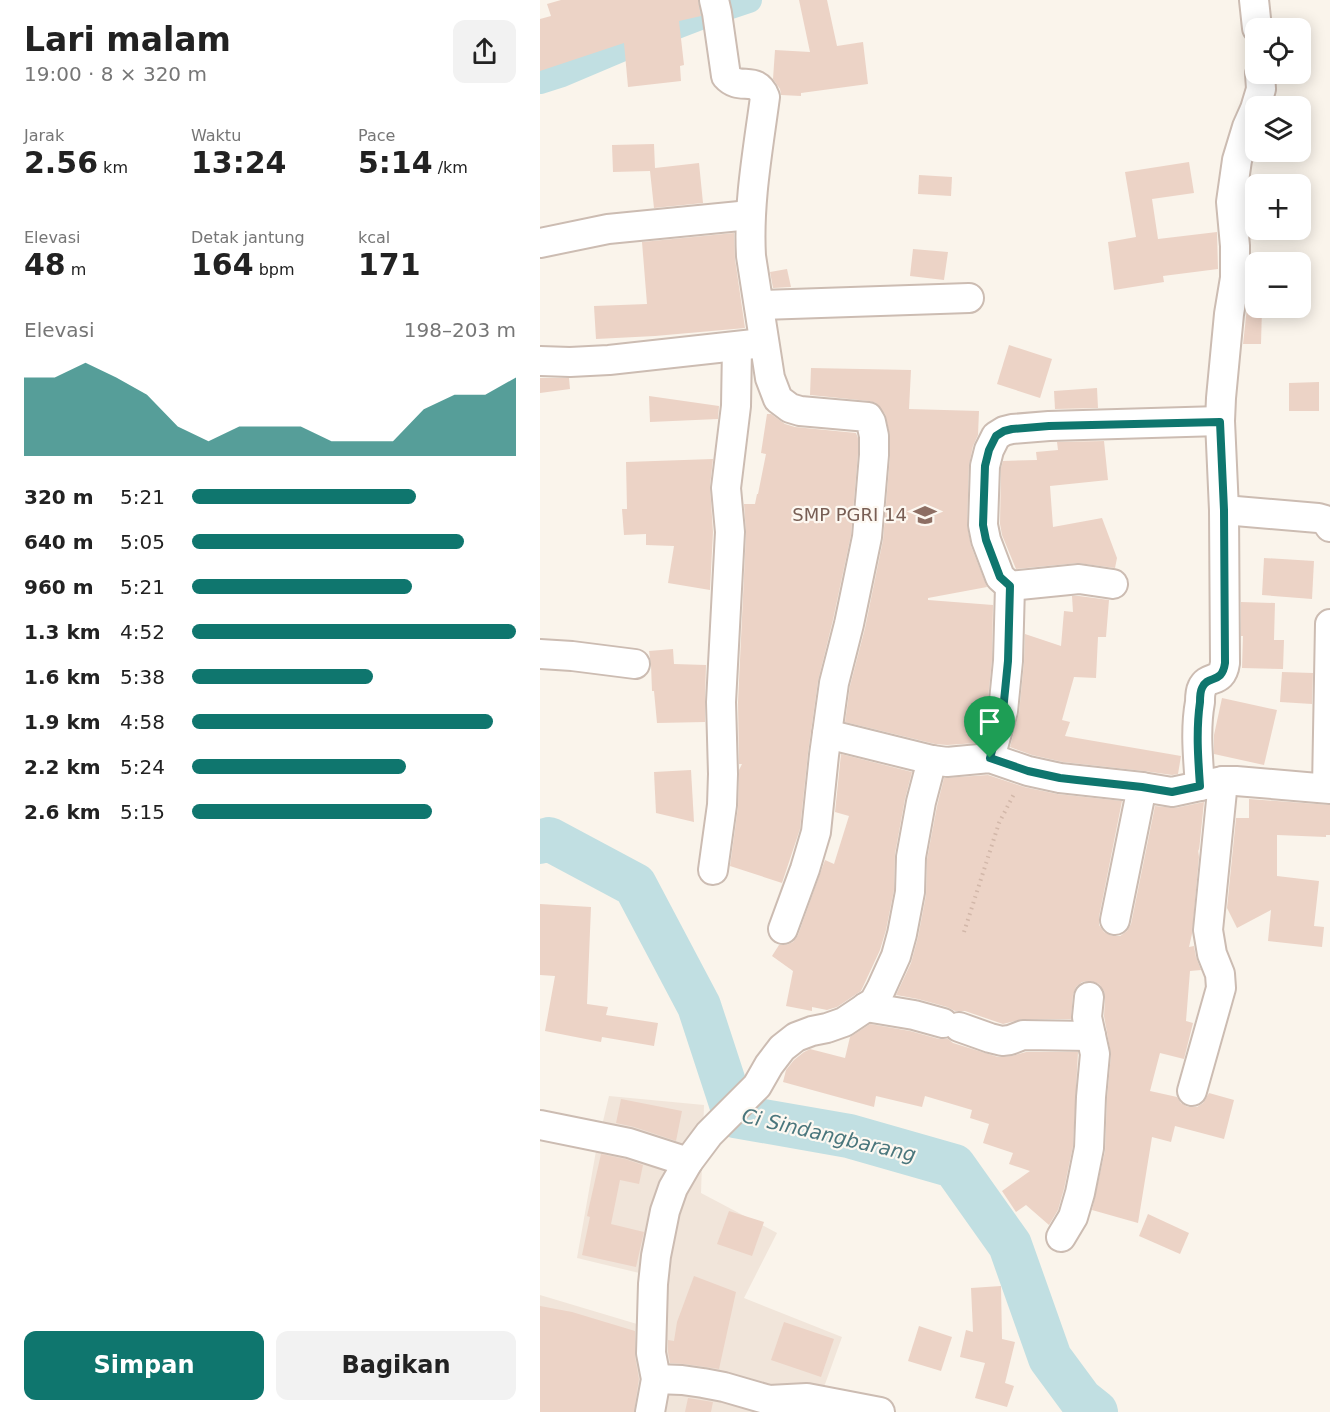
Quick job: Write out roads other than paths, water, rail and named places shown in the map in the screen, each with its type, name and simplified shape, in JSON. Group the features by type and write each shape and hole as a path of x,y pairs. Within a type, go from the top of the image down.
{"street":[{"path":"714,0 726,76 738,84 756,85 765,97 750,215 751,256 770,378 778,399 790,408 800,411 868,417 874,436 867,537 834,682 816,832 783,929"},
{"path":"1254,0 1256,18"},
{"path":"1192,1091 1221,988 1220,974 1212,954 1208,930 1212,783 1197,747 1202,688 1207,682 1220,676 1225,663 1224,510 1220,422 1228,314 1235,278 1231,202 1237,160 1255,109 1261,84"},
{"path":"540,243 608,229 750,215"},
{"path":"759,305 969,298"},
{"path":"540,361 609,360 765,343"},
{"path":"713,870 722,805 722,702 730,532 726,488 736,406 737,347"},
{"path":"1113,584 1079,579 1010,586 1000,577 986,540 983,525 985,466 996,436 1012,429 1049,426 1220,422"},
{"path":"1224,510 1318,518 1325,520 1330,526"},
{"path":"990,758 1003,711 1008,661 1010,586"},
{"path":"827,734 932,760 947,762 990,758 1028,771 1060,778 1172,792 1212,783 1271,783 1328,788 1330,624"},
{"path":"540,654 635,664"},
{"path":"650,1412 656,1379 651,1353 656,1256 665,1211 674,1188 688,1162 708,1134 757,1086 782,1048 796,1037 844,1022 874,1002 896,956 906,917 910,892 911,857 921,802 932,760"},
{"path":"1115,920 1142,787"},
{"path":"1061,1237 1078,1201 1089,1148 1095,1054 1087,1017 1089,997"},
{"path":"866,1007 914,1015 1002,1041 1023,1035 1091,1035"},
{"path":"540,1125 629,1143 688,1162"},
{"path":"656,1379 703,1383 769,1400 807,1398 880,1412"}],"waterway":[{"path":"722,9 749,0"},
{"path":"540,81 713,12"},
{"name":"Ci Sindangbarang","path":"540,842 549,839 635,885 699,1006 735,1116 849,1136 954,1166 1010,1245 1050,1358 1081,1400 1096,1412"}],"place":[{"name":"SMP PGRI 14","path":"925,515"}]}
